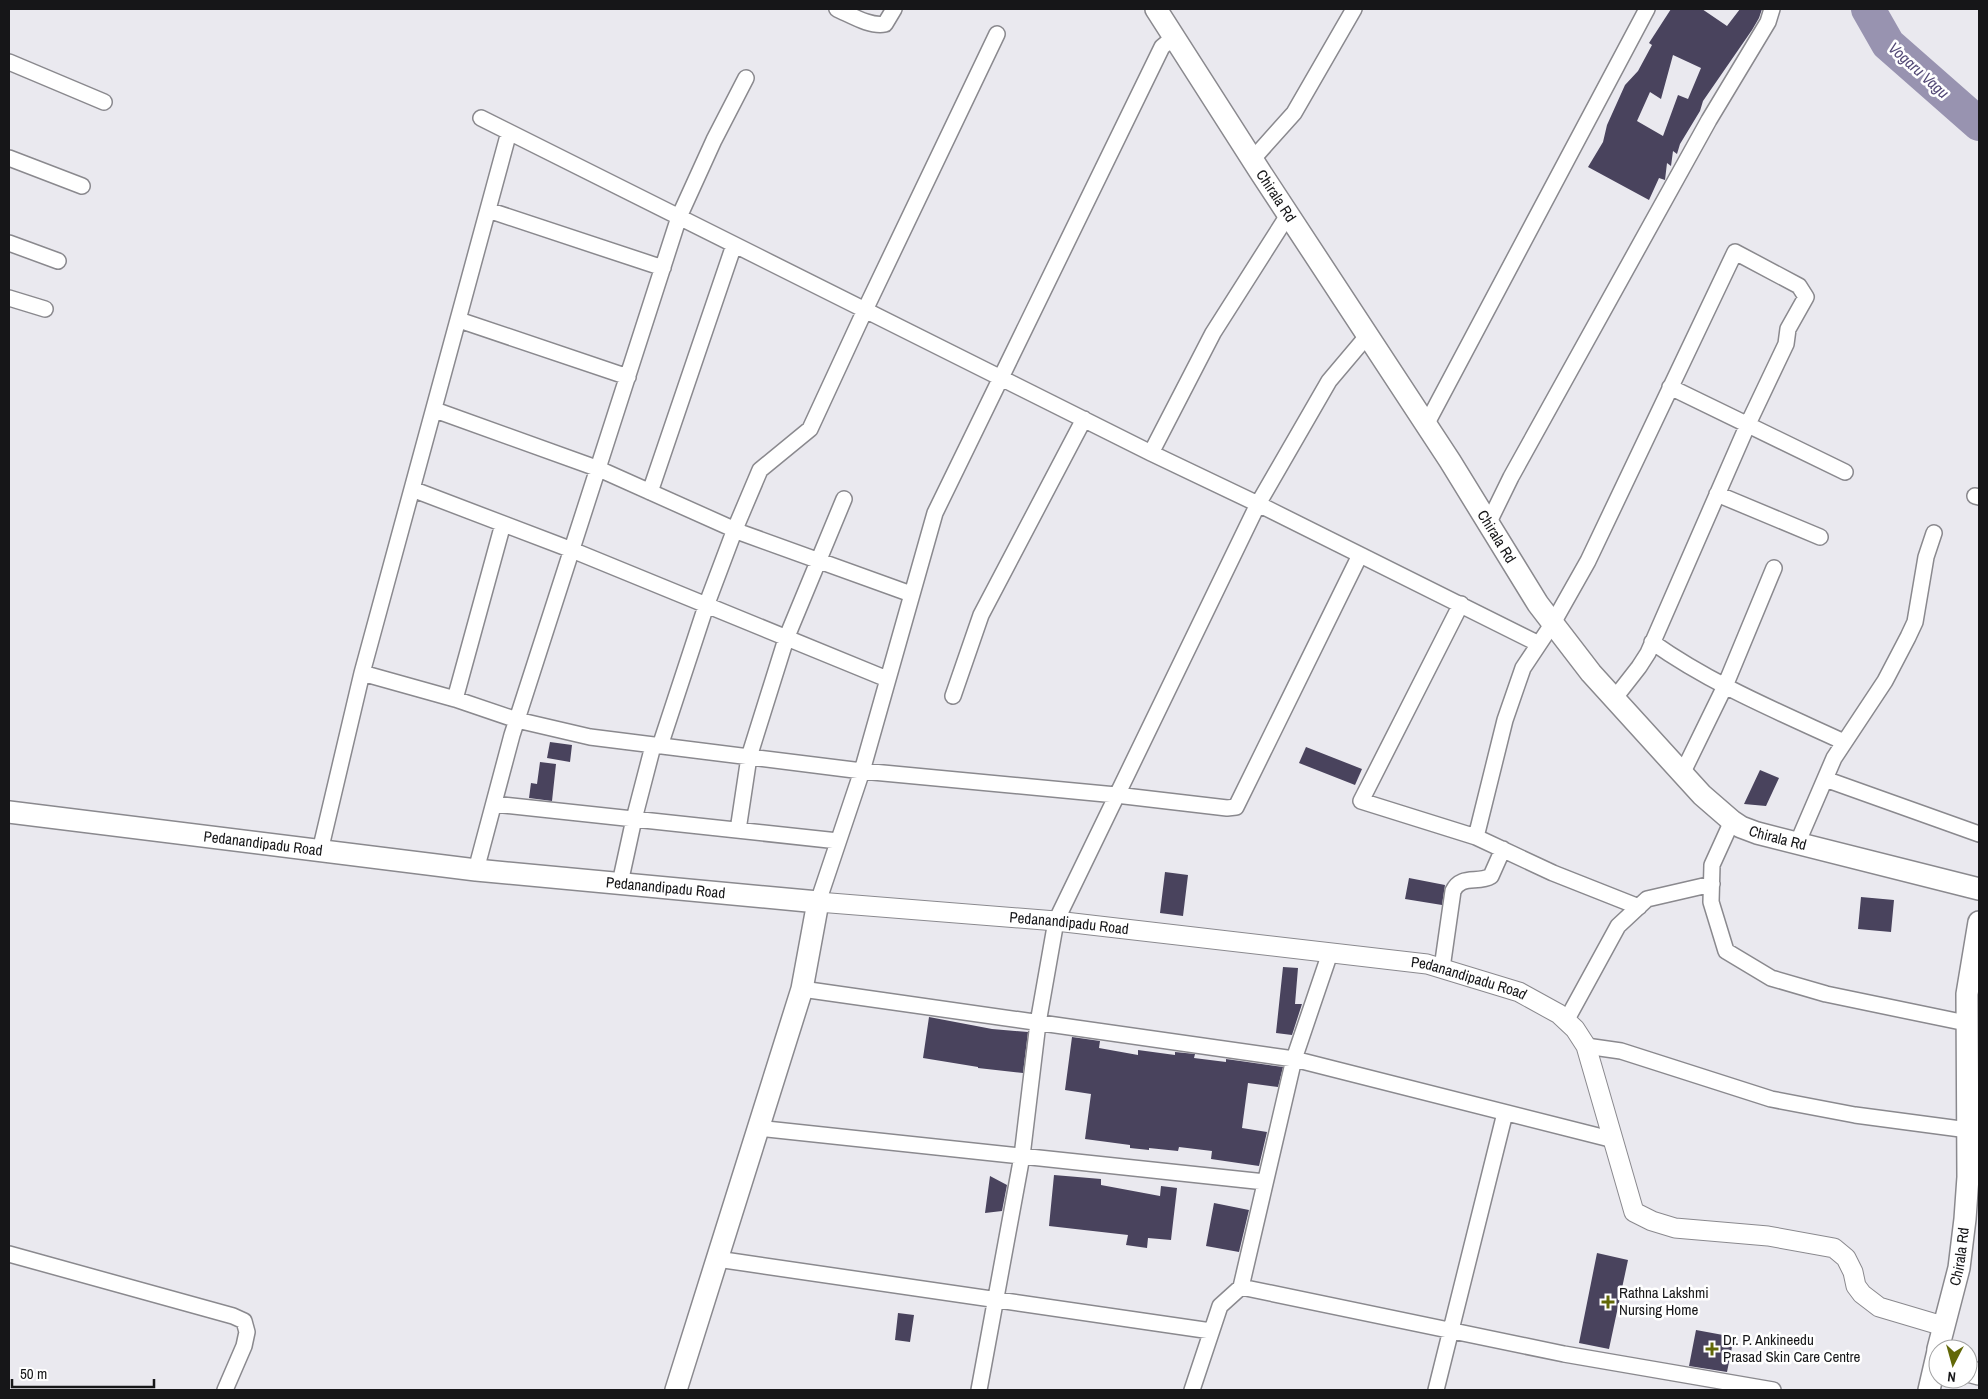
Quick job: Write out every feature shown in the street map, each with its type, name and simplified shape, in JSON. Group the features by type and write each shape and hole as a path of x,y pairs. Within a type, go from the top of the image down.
{"main road":[{"name":"Chirala Rd","path":"1156,9 1252,160 1426,425 1538,604 1591,673 1682,774 1702,795 1741,827 1797,844 1979,889"},
{"name":"Pedanandipadu Road","path":"9,812 476,870 818,902"},
{"path":"676,1390 802,989 818,902"},
{"name":"Chirala Rd","path":"1940,1339 1959,1268 1972,1135 1966,1023 1967,994 1979,922"}],"street":[{"path":"837,9 872,24 880,25 885,24 894,9"},
{"path":"1252,160 1294,113 1354,9"},
{"path":"1426,425 1647,9"},
{"path":"1488,522 1704,128 1768,22 1772,9"},
{"path":"620,883 634,819 656,746 734,530 760,470 810,429 997,34"},
{"path":"818,902 862,771 935,512 1162,47 1174,37"},
{"path":"9,62 104,102"},
{"path":"476,870 517,720 679,217 714,140 746,78"},
{"path":"481,118 1084,420 1539,644"},
{"path":"320,851 362,673 509,132"},
{"path":"9,158 82,186"},
{"path":"488,210 663,268"},
{"path":"1151,453 1213,332 1288,215"},
{"path":"9,243 58,261"},
{"path":"650,492 734,244"},
{"path":"1476,837 1506,720 1524,668 1553,623 1588,562 1735,252 1799,286 1806,297 1788,329 1786,344 1748,424 1652,642 1639,667 1614,699"},
{"path":"9,298 45,309"},
{"path":"459,320 628,377"},
{"path":"979,1390 1022,1156 1038,1023 1056,921 1258,504 1329,381 1367,336"},
{"path":"1670,387 1845,472"},
{"path":"435,410 599,469 734,530 911,594"},
{"path":"953,696 981,615 1084,420"},
{"path":"412,489 572,550 887,679"},
{"path":"1717,494 1820,537"},
{"path":"738,830 750,757 786,639 844,499"},
{"path":"455,699 503,524"},
{"path":"1797,844 1834,758 1885,681 1912,629 1918,608 1926,557 1934,533"},
{"path":"362,673 455,699 517,720 590,737 862,771 1116,795 1227,808 1236,807 1360,555"},
{"path":"1682,774 1725,686 1774,568"},
{"path":"1461,604 1361,801 1476,837 1553,873 1639,907"},
{"path":"1652,642 1692,669 1844,742"},
{"path":"1825,779 1979,834"},
{"path":"494,804 838,841"},
{"path":"1732,821 1712,865 1711,902 1726,951 1771,978 1826,994 1966,1023"},
{"path":"1442,968 1455,885 1461,881 1482,880 1491,876 1503,849"},
{"path":"1566,1020 1618,926 1647,900 1712,884"},
{"name":"Pedanandipadu Road","path":"818,902 1056,921 1427,964 1520,992 1559,1014 1575,1029 1586,1046 1634,1212 1652,1222 1675,1228 1768,1236 1834,1248 1846,1258 1853,1272 1856,1286 1862,1294 1879,1308 1943,1326"},
{"path":"1192,1390 1220,1306 1241,1287 1294,1059 1330,953"},
{"path":"802,989 1294,1059 1614,1140"},
{"path":"1586,1046 1621,1051 1771,1099 1972,1135"},
{"path":"1436,1390 1505,1113"},
{"path":"758,1128 1266,1182"},
{"path":"9,1254 233,1316 244,1321 247,1332 244,1346 225,1390"},
{"path":"717,1259 1211,1331"},
{"path":"1241,1287 1564,1354 1773,1390"}],"building":[{"path":"1671,9 1702,9 1727,26 1740,9 1762,9 1752,30 1703,101 1700,111 1680,144 1677,154 1673,151 1671,166 1667,163 1665,180 1659,178 1649,200 1588,167 1603,142 1607,125 1625,85 1638,71 1652,45 1649,43","holes":["1673,55 1701,68 1688,99 1678,95 1663,136 1637,121 1650,92 1661,99"]},
{"path":"550,742 572,745 570,762 547,758"},
{"path":"1306,747 1362,769 1355,785 1299,763"},
{"path":"540,762 556,764 552,801 529,798 531,783 537,784"},
{"path":"1760,770 1779,778 1766,806 1744,804"},
{"path":"1165,872 1188,875 1183,916 1160,913"},
{"path":"1409,878 1445,885 1442,905 1405,899"},
{"path":"1861,897 1894,900 1891,932 1858,929"},
{"path":"1283,967 1298,968 1295,1004 1302,1004 1292,1035 1276,1033"},
{"path":"929,1017 992,1029 1028,1032 1023,1073 978,1068 923,1058"},
{"path":"1072,1037 1100,1041 1099,1048 1138,1055 1138,1050 1175,1055 1175,1052 1195,1054 1194,1058 1226,1062 1226,1059 1283,1067 1278,1087 1248,1083 1242,1128 1267,1132 1259,1166 1211,1159 1212,1151 1179,1147 1178,1151 1149,1148 1149,1150 1130,1148 1130,1145 1085,1139 1091,1094 1065,1090"},
{"path":"1054,1175 1101,1179 1101,1185 1160,1196 1161,1186 1177,1188 1171,1240 1148,1238 1147,1248 1126,1245 1128,1235 1049,1226"},
{"path":"990,1176 1007,1185 1002,1211 985,1213"},
{"path":"1214,1203 1249,1210 1239,1252 1206,1246"},
{"path":"1597,1253 1628,1260 1609,1349 1579,1343"},
{"path":"898,1313 914,1315 910,1342 895,1340"},
{"path":"1696,1330 1734,1337 1727,1372 1689,1366"}],"waterway":[{"name":"Vogaru Vagu","path":"1868,9 1888,44 1979,124"}],"place":[{"name":"Rathna Lakshmi Nursing Home","path":"1608,1302"},
{"name":"Dr. P. Ankineedu Prasad Skin Care Centre","path":"1712,1349"}]}
